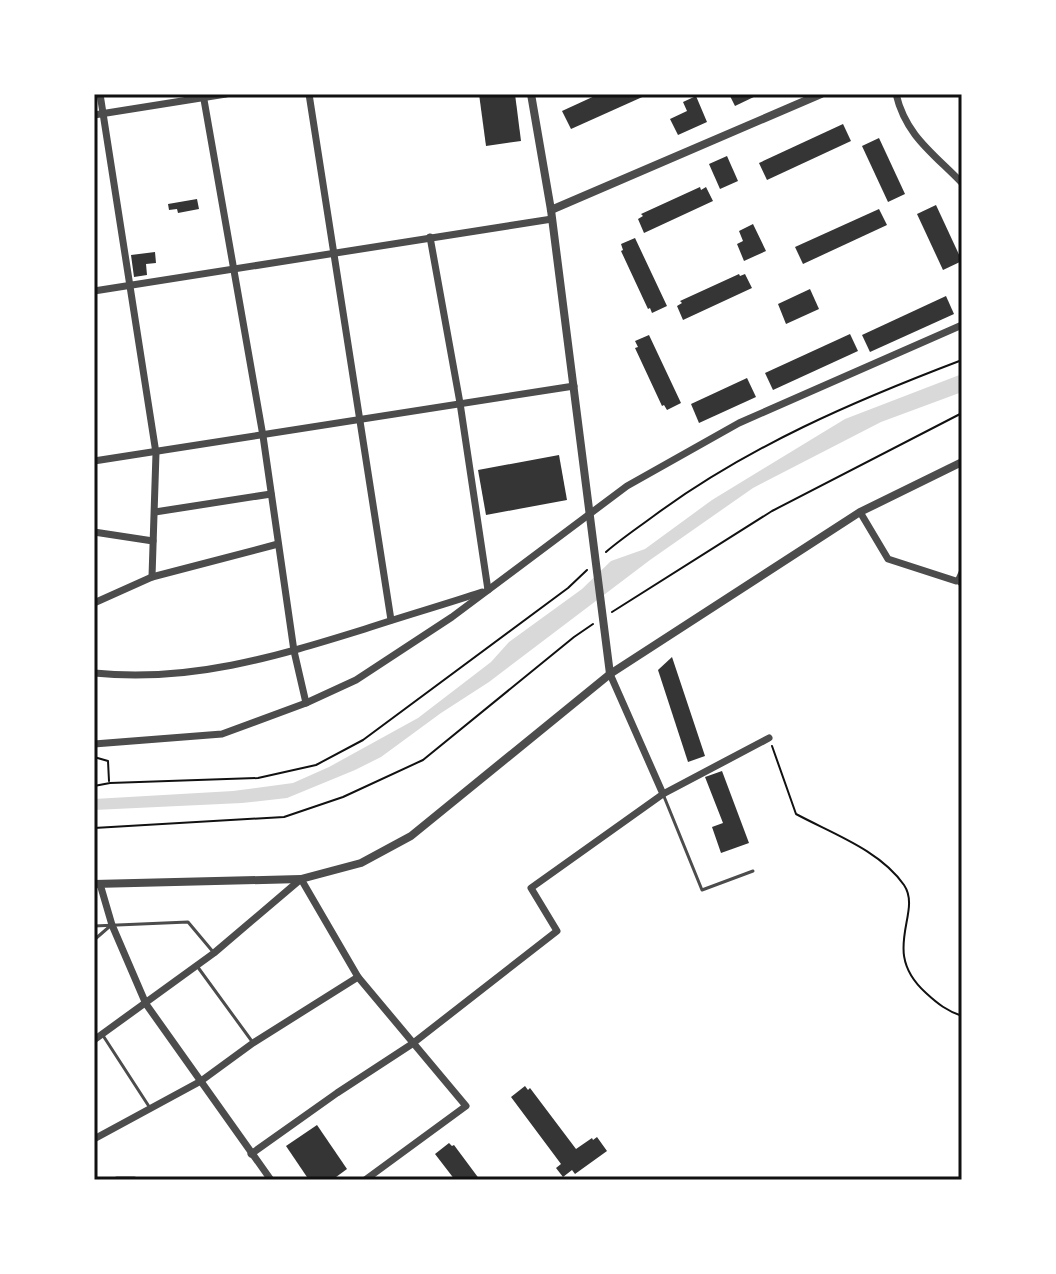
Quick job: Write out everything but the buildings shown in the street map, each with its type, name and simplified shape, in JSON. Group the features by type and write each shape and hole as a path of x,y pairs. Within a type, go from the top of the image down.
{"street":[{"path":"100,94 156,453 152,577"},
{"path":"94,115 226,94"},
{"path":"309,94 391,620"},
{"path":"531,94 551,214 610,674 663,794"},
{"path":"94,291 430,237 551,214 821,94"},
{"path":"896,94 902,117 918,139 962,183"},
{"path":"204,96 263,436 294,651 306,703"},
{"path":"430,237 460,403 488,590"},
{"path":"94,744 222,734 306,703 356,680 488,590 627,486 739,423 962,325"},
{"path":"94,461 574,386"},
{"path":"271,1180 146,1004 97,884 301,879 361,863 411,836 610,674 860,512 962,462"},
{"path":"155,512 271,494"},
{"path":"860,512 888,559 959,584"},
{"path":"94,532 153,541"},
{"path":"94,603 152,577 278,544"},
{"path":"94,673 128,677 210,671 294,651 488,590"},
{"path":"251,1154 412,1044 557,931 531,888 663,794 769,738"},
{"path":"94,1040 214,953 301,879"},
{"path":"301,879 358,977 466,1106 365,1180"},
{"path":"95,1136 201,1081 253,1043 358,977"},
{"path":"117,1180 134,1180"}],"lane":[{"path":"959,584 962,568"},
{"path":"663,794 702,890 753,871"},
{"path":"94,926 188,922 214,953"},
{"path":"94,940 112,925"},
{"path":"197,966 253,1043"},
{"path":"102,1034 150,1108"}],"path":[{"path":"602,556 688,491 793,430 962,360"},
{"path":"612,612 772,511 962,413"},
{"path":"94,786 258,778 316,765 363,740 568,588 590,567"},
{"path":"94,828 284,817 343,797 423,760 574,637 599,621"},
{"path":"769,738 796,814 890,868 906,888 903,952 906,968 917,984 947,1011 962,1016"},
{"path":"94,757 108,761 110,783"}],"shaded area":[{"path":"962,374 962,392 881,422 753,488 650,560 489,682 381,757 287,798 94,810 94,799 233,791 293,783 329,767 418,718 491,662 509,642 582,589 611,561 645,549 712,500 845,419"}]}
